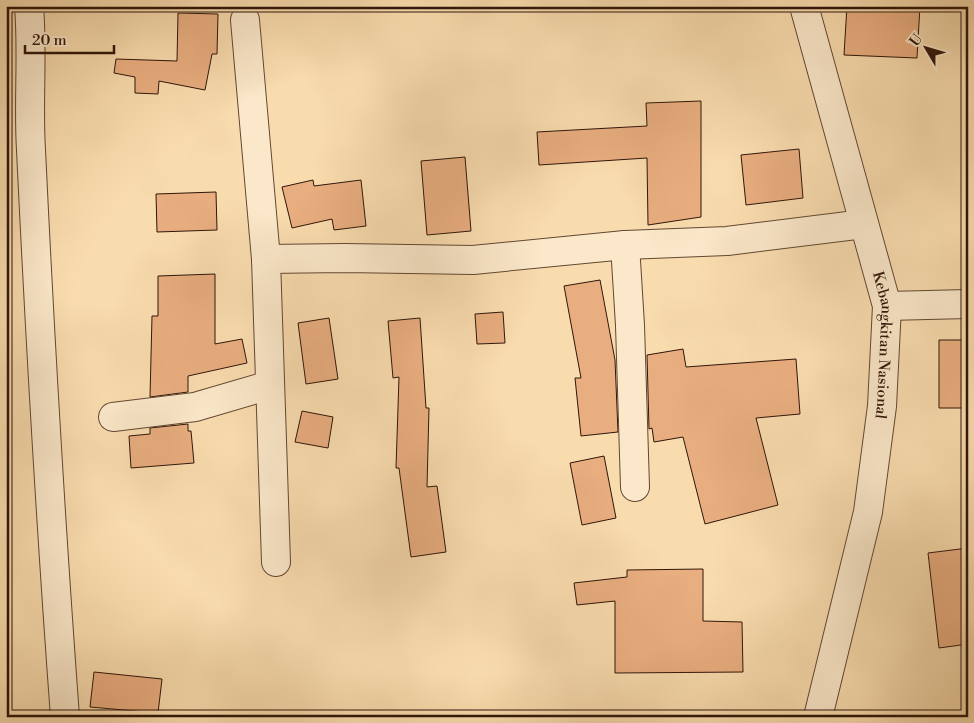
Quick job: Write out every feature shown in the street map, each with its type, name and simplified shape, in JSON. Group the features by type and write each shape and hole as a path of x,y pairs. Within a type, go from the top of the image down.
{"street":[{"path":"29,6 32,42 29,83 32,176 49,505 65,717"},
{"name":"Kebangkitan Nasional","path":"804,6 887,306 882,406 868,512 818,717"},
{"path":"245,20 266,259 276,562"},
{"path":"266,259 474,260 625,245 727,241 864,224"},
{"path":"625,245 630,325 635,487"},
{"path":"887,306 968,304"},
{"path":"113,417 195,407 270,385"}],"building":[{"path":"847,6 920,6 917,58 844,55"},
{"path":"178,13 218,14 217,54 212,54 205,90 159,81 158,94 135,93 135,77 114,73 116,59 177,61"},
{"path":"701,101 701,217 648,225 647,158 539,165 537,132 647,126 646,103"},
{"path":"799,149 803,198 746,205 741,155"},
{"path":"465,157 471,231 427,235 421,161"},
{"path":"313,180 314,186 361,180 366,226 334,230 332,219 292,228 282,187"},
{"path":"216,192 217,230 157,232 156,194"},
{"path":"215,274 215,344 242,339 247,363 188,376 188,392 150,397 152,316 158,316 158,276"},
{"path":"600,280 615,360 618,432 581,436 575,378 581,378 564,286"},
{"path":"503,312 505,343 477,344 475,314"},
{"path":"329,318 338,379 306,384 298,323"},
{"path":"420,318 426,408 429,408 427,487 437,486 446,552 411,557 399,468 396,468 399,377 393,378 388,321"},
{"path":"939,340 968,340 968,408 939,408"},
{"path":"683,349 686,367 796,359 800,414 756,418 778,505 705,524 683,437 654,442 652,428 649,429 647,355"},
{"path":"302,411 333,417 328,448 295,442"},
{"path":"188,424 188,431 191,431 194,463 131,468 129,436 150,434 150,428"},
{"path":"604,456 616,518 582,525 570,463"},
{"path":"968,548 968,644 939,648 928,553"},
{"path":"703,569 703,621 742,622 743,672 615,673 615,601 577,605 574,583 627,577 627,570"},
{"path":"94,672 162,679 158,713 90,707"}]}
